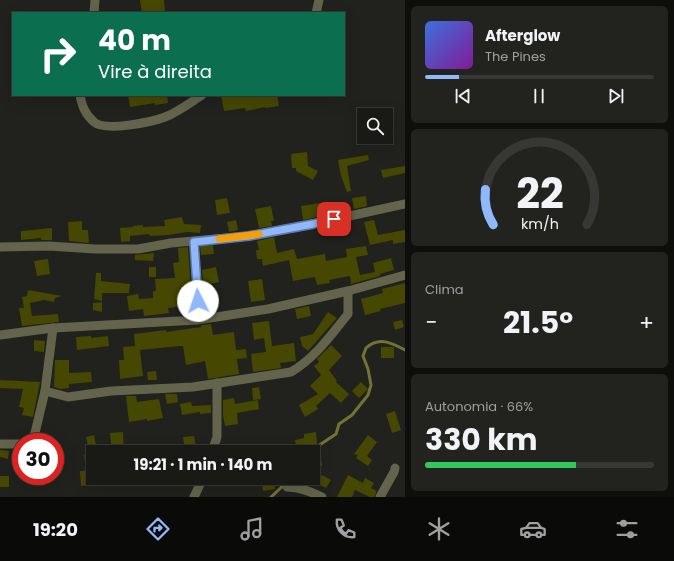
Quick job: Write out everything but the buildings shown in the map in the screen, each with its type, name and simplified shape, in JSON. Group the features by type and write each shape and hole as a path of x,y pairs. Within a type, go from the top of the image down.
{"street":[{"path":"94,12 95,0"},
{"path":"316,12 319,0"},
{"path":"80,96 83,109 95,123 112,127 147,122 166,117 200,96"},
{"path":"0,247 50,246 95,249 131,249 171,243 249,236 405,204"},
{"path":"194,242 198,301 197,320"},
{"path":"0,335 53,328 197,320 268,309 348,291 405,275"},
{"path":"45,391 68,397 111,391 193,387 291,372 300,366 323,344 348,314 348,291"},
{"path":"35,433 45,391 53,328"},
{"path":"214,445 217,437 217,383"},
{"path":"0,444 12,444"},
{"path":"380,497 395,468"},
{"path":"194,497 200,485"},
{"path":"287,487 310,491 322,497"}],"waterway":[{"path":"320,445 336,434 339,424 352,415 368,395 371,385 368,369 363,356 366,348 376,342 386,342 405,350"},
{"path":"271,497 284,485"}],"slow traffic":[{"path":"219,239 259,234"}],"route":[{"path":"198,301 194,242 249,236 334,219"}]}
